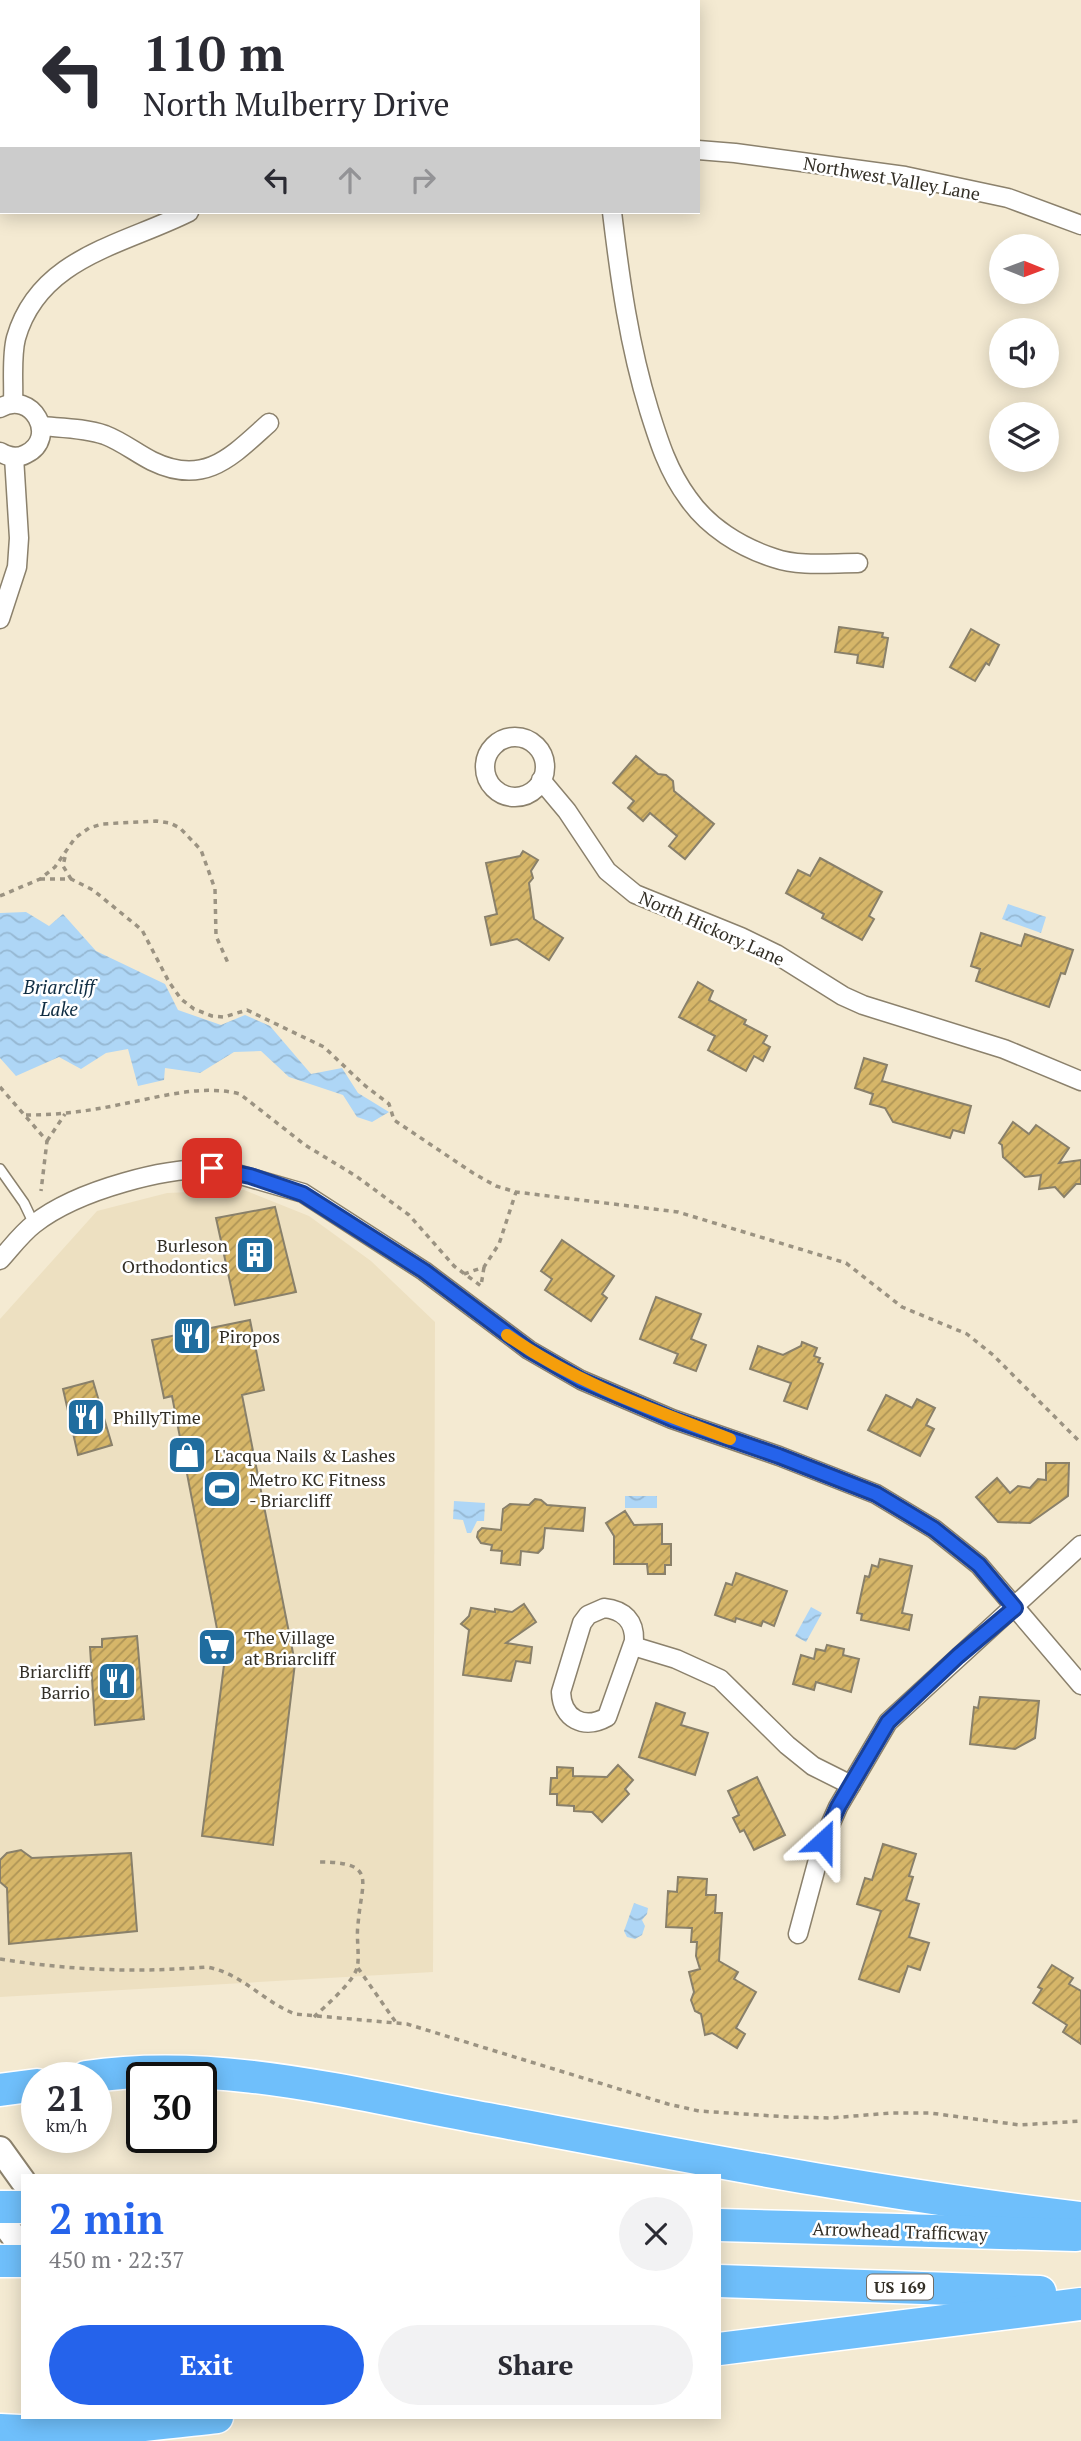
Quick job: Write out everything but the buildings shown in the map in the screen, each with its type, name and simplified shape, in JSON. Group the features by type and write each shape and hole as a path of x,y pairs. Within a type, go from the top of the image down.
{"highway":[{"path":"112,2074 194,2071 281,2081 692,2157 978,2206 1081,2218"},
{"path":"0,2090 21,2087"},
{"path":"0,2207 21,2207"},
{"name":"Arrowhead Trafficway","path":"721,2225 1081,2234"},
{"path":"0,2261 21,2261"},
{"name":"US 169","path":"721,2281 1081,2293"},
{"path":"721,2349 1081,2304"},
{"path":"0,2430 97,2431 167,2426 206,2419"},
{"path":"211,2441 219,2428 230,2419"}],"main road":[{"path":"0,2149 21,2178"},
{"path":"0,2218 21,2246"}],"street":[{"name":"Northwest Valley Lane","path":"700,150 905,176 1009,198 1081,225"},
{"path":"0,619 17,567 19,538 7,455 29,453 35,448 41,434 39,418 29,407 6,405 15,341 23,320 35,298 74,262 183,214"},
{"path":"612,214 621,286 635,364 660,446 673,477 689,501 719,530 746,547 775,559 802,564 858,563"},
{"path":"41,426 103,434 151,461 172,469 195,472 217,466 269,423"},
{"name":"North Hickory Lane","path":"541,780 567,811 607,871 635,894 776,954 843,996 863,1005 1004,1049 1081,1081"},
{"path":"0,1259 34,1224 86,1196 150,1175 188,1170 223,1170 303,1194 424,1271 491,1324 555,1366 672,1419 779,1456 876,1494 934,1529 979,1565 1081,1685"},
{"path":"798,1934 823,1841 851,1785 888,1722 1081,1545"},
{"path":"604,1608 621,1612 635,1633 633,1646 607,1717 589,1724 571,1718 561,1702 561,1692 582,1623 588,1615 604,1608"},
{"path":"633,1646 676,1659 720,1679 787,1745 813,1766 851,1785"}],"lane":[{"path":"0,1169 24,1203 34,1224"}],"path":[{"path":"0,896 40,879 55,867 75,838 89,828 103,824 170,822 180,828 201,850 215,888 216,936 228,963"},
{"path":"65,855 63,866 71,879"},
{"path":"40,879 71,879 93,890 142,930 169,982 181,999 194,1009 212,1016 224,1017 247,1010 324,1047 363,1084 389,1104 394,1120 496,1186 516,1192 678,1212 846,1263 902,1307 967,1334 993,1354 1081,1443"},
{"path":"0,1087 47,1140"},
{"path":"26,1115 65,1114 177,1093 228,1091 240,1094 305,1145 356,1176 409,1215 438,1249 481,1286 484,1266 499,1244 516,1192"},
{"path":"41,1191 47,1140 65,1114"},
{"path":"464,1274 484,1266"},
{"path":"314,2017 347,1984 358,1968 358,1921 364,1886 354,1865 319,1862"},
{"path":"0,1959 55,1968 216,1969 280,2008 295,2014 407,2024 668,2104 699,2111 788,2118 930,2113 1020,2124 1081,2121"},
{"path":"358,1968 397,2024"}],"shaded area":[{"name":"The Village at Briarcliff","path":"244,1190 309,1216 371,1261 435,1322 433,1972 0,1997 0,1319 97,1211 167,1193"}],"water":[{"path":"1008,904 1046,917 1041,933 1002,919"},
{"name":"Briarcliff Lake","path":"26,912 49,926 63,914 96,951 165,984 178,1010 221,1025 245,1015 270,1026 311,1074 342,1068 358,1093 389,1112 372,1122 357,1117 343,1095 289,1077 261,1051 234,1052 200,1073 165,1068 164,1080 138,1086 128,1049 106,1053 81,1069 59,1057 16,1076 0,1058 0,913"},
{"path":"625,1496 657,1496 657,1508 625,1508"},
{"path":"454,1501 485,1503 484,1521 477,1521 471,1533 467,1533 463,1520 453,1519"},
{"path":"811,1607 822,1613 806,1642 795,1636"},
{"path":"634,1903 648,1908 642,1920 645,1926 642,1935 635,1939 627,1937 624,1931"}],"slow traffic":[{"path":"507,1335 581,1380 672,1419 730,1439"}],"place":[{"name":"Burleson Orthodontics","path":"255,1255"},
{"name":"Piropos","path":"192,1336"},
{"name":"PhillyTime","path":"86,1417"},
{"name":"L'acqua Nails & Lashes","path":"187,1455"},
{"name":"Metro KC Fitness - Briarcliff","path":"222,1489"},
{"name":"The Village at Briarcliff","path":"217,1647"},
{"name":"Briarcliff Barrio","path":"117,1681"}],"route":[{"path":"212,1168 250,1176 303,1194 424,1271 491,1324 555,1366 672,1419 779,1456 876,1494 934,1529 979,1565 1015,1608 919,1691 888,1722 838,1807 823,1841"}]}
